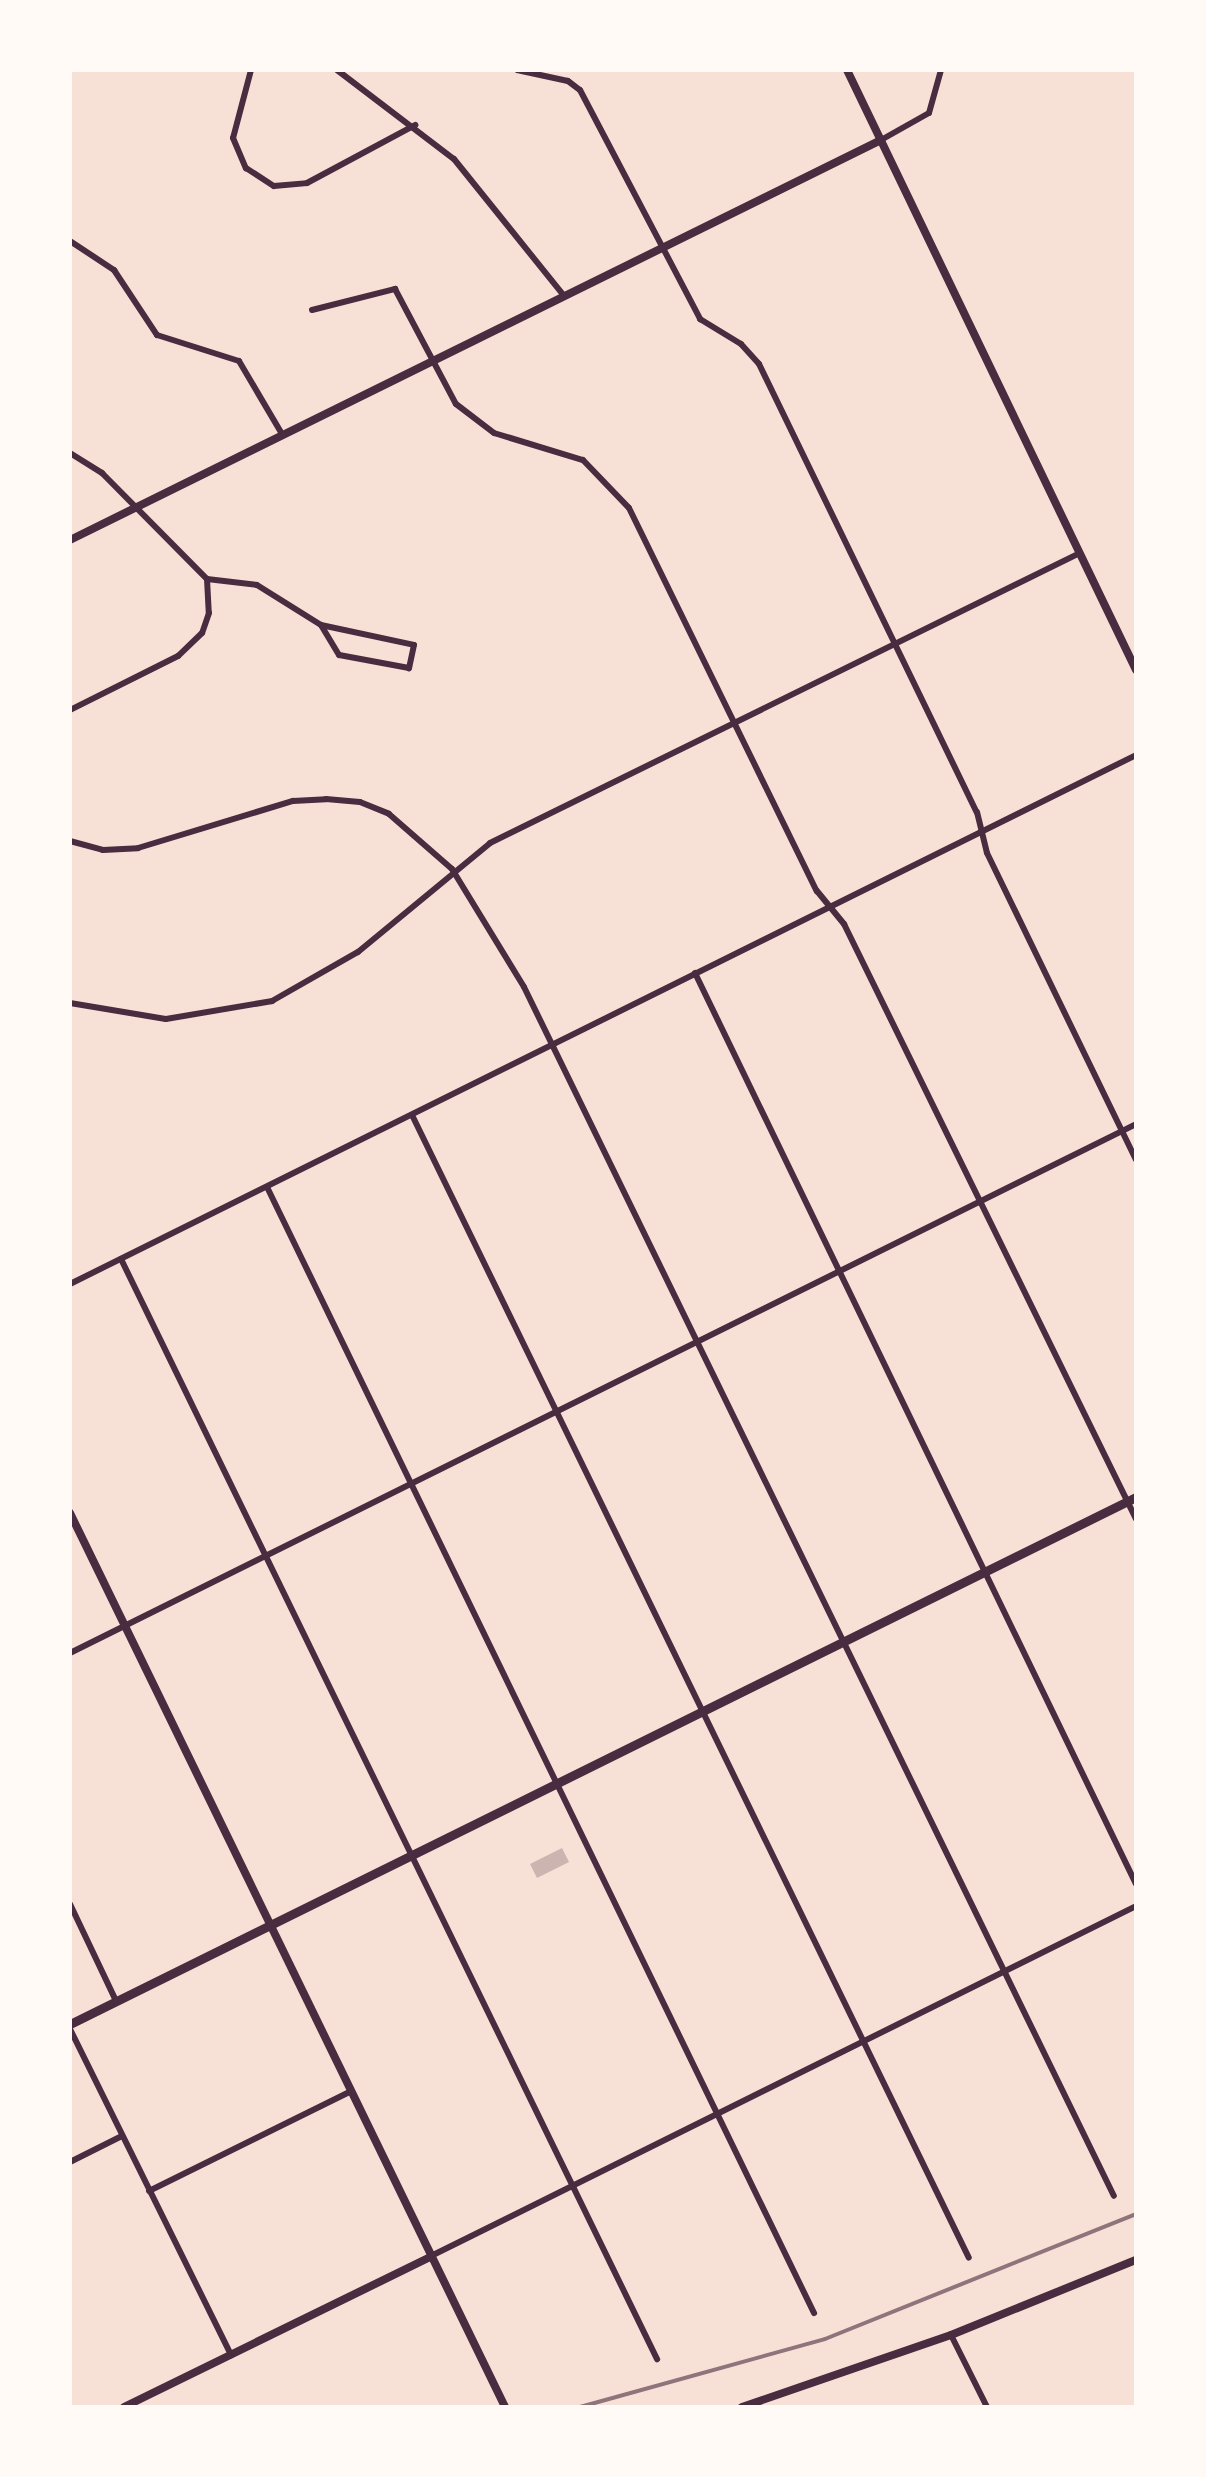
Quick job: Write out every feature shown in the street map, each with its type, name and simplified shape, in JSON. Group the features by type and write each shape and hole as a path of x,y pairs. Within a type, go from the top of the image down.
{"main road":[{"path":"70,2027 1132,1499"}],"street":[{"path":"251,70 233,138 246,168 274,186 307,182 415,125"},
{"path":"337,70 415,125 494,201 564,296"},
{"path":"517,70 580,90 700,318 742,344 759,364 897,643 1136,1160"},
{"path":"847,70 1136,670"},
{"path":"70,540 881,140 929,113 942,70"},
{"path":"70,241 114,270 157,335 239,361 282,434"},
{"path":"312,310 395,289 456,404 483,427 568,453 616,489 829,907 844,924 1132,1499 1136,1519"},
{"path":"70,454 102,474 132,509 206,579 276,592 293,610 321,624 414,645 409,668 339,655 321,624"},
{"path":"70,1003 166,1019 272,1001 358,952 452,869 490,843 1080,553"},
{"path":"70,710 192,646 209,613 206,579"},
{"path":"70,1284 1136,756"},
{"path":"70,842 138,848 293,801 326,799 360,802 406,824 452,869 492,928 553,1044 1114,2196"},
{"path":"696,974 1136,1884"},
{"path":"412,1115 969,2258"},
{"path":"70,1652 1136,1124"},
{"path":"267,1187 814,2313"},
{"path":"121,1259 658,2358"},
{"path":"70,1513 505,2407"},
{"path":"70,1904 116,2002"},
{"path":"124,2407 1136,1906"},
{"path":"70,2027 230,2355"},
{"path":"150,2191 350,2092"},
{"path":"70,2162 122,2136"},
{"path":"742,2407 952,2335 1136,2260"},
{"path":"952,2335 987,2407"}],"building":[{"path":"562,1848 569,1862 537,1878 530,1864"}],"railway":[{"path":"580,2407 825,2339 1136,2214"}]}
